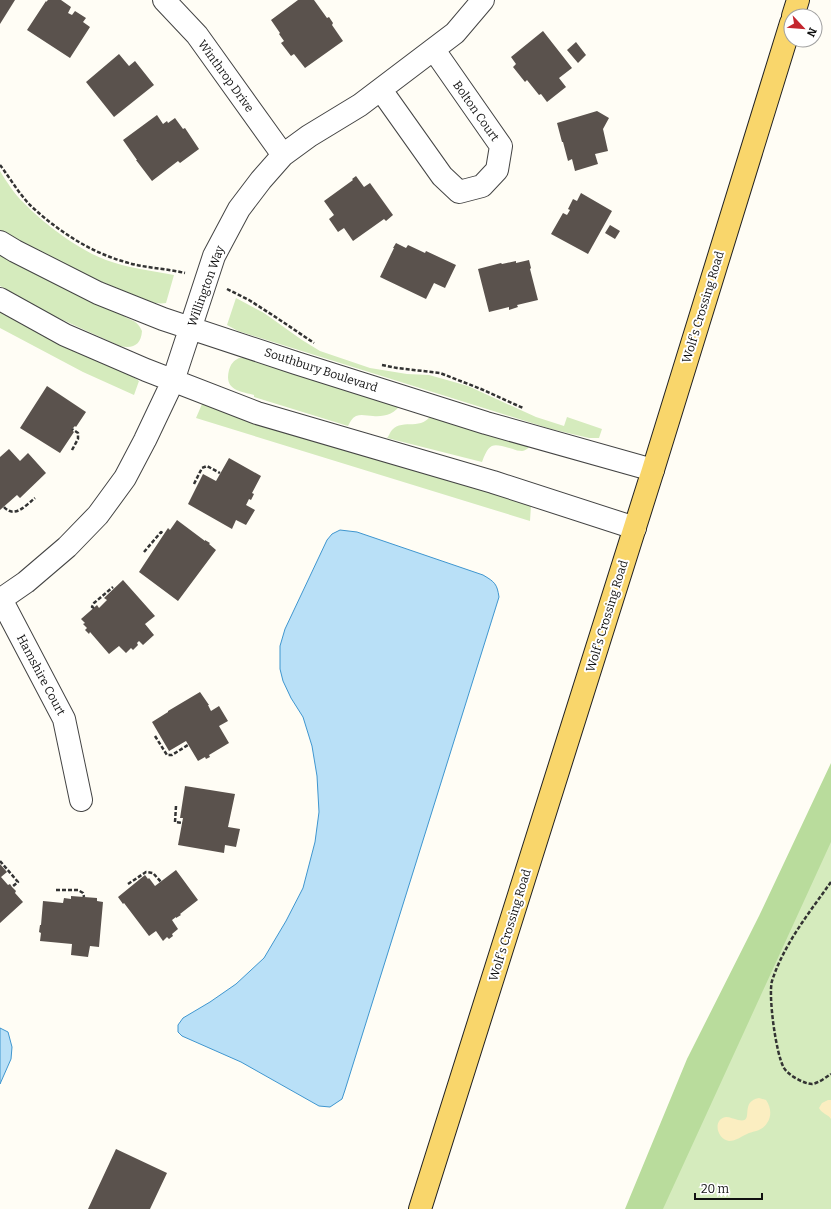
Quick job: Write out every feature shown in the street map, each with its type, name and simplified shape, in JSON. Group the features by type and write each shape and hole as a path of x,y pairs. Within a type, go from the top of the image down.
{"main road":[{"name":"Wolf's Crossing Road","path":"420,1209 635,528 783,48"}],"street":[{"name":"Winthrop Drive","path":"164,0 197,35 284,155"},
{"name":"Willington Way","path":"1,599 26,582 67,547 99,514 125,478 146,440 173,381 214,256 239,209 261,180 284,155 309,136 360,105 455,33 483,0"},
{"name":"Bolton Court","path":"381,90 442,176 459,192 482,186 497,170 501,146 434,50"},
{"name":"Southbury Boulevard","path":"0,242 98,293 190,328 486,423 653,470"},
{"path":"0,299 65,335 173,381 257,413 493,482 635,528"},
{"name":"Hamshire Court","path":"1,599 64,720 81,800"}],"path":[{"path":"0,164 31,205 83,246 122,262 188,274"},
{"path":"221,287 235,292 249,300 312,342 319,345"},
{"path":"375,363 397,368 440,373 529,411"},
{"path":"72,429 78,433 78,439 72,450"},
{"path":"194,484 202,468 208,466 220,474"},
{"path":"4,507 8,511 14,512 21,510 35,498"},
{"path":"144,552 161,532 164,534"},
{"path":"94,608 92,606 94,603 112,587"},
{"path":"155,736 167,755 172,755 188,745"},
{"path":"176,806 175,822 183,823"},
{"path":"0,861 18,882 12,887"},
{"path":"128,884 146,872 153,873 160,882"},
{"path":"831,882 781,957 772,983 771,998 773,1022 779,1055 784,1068 791,1075 801,1081 813,1084 831,1074"},
{"path":"56,890 78,890 83,893 84,897"}],"green space":[{"path":"0,171 14,192 32,211 62,236 73,243 96,256 114,263 174,275 166,303 154,303 134,296 57,261 0,230"},
{"path":"0,254 121,313 140,327 142,331 140,340 136,345 129,347 120,346 54,316 0,286"},
{"path":"236,298 264,313 320,351 370,368 407,374 429,375 468,386 536,417 564,426 567,417 602,429 599,438 589,438 551,429 238,331 227,325"},
{"path":"0,310 132,376 139,381 134,395 83,372 0,328"},
{"path":"239,358 245,358 401,404 396,410 385,415 356,416 352,419 348,426 238,391 231,386 228,377 232,363"},
{"path":"202,404 531,505 530,521 196,418"},
{"path":"432,413 532,444 523,451 497,445 490,447 487,450 482,462 387,438 391,431 397,427 424,422"},
{"path":"831,763 831,842 663,1209 625,1209 687,1059 759,916"},
{"path":"831,839 831,1209 655,1209"}],"sand":[{"path":"759,1098 766,1100 770,1109 770,1117 765,1125 759,1130 734,1140 725,1140 719,1133 719,1121 726,1117 738,1120 746,1119 749,1104 753,1100"},
{"path":"831,1100 831,1119 819,1108 822,1103"}],"water":[{"path":"340,530 357,532 483,575 495,584 499,597 345,1090 342,1099 330,1107 319,1106 241,1062 182,1036 178,1032 178,1025 183,1018 236,984 264,958 286,921 303,888 315,842 319,812 317,776 312,746 303,717 291,698 283,681 280,669 280,646 285,629 327,540 332,534"},
{"path":"0,1028 8,1032 12,1047 11,1059 0,1084"}],"building":[{"path":"0,0 15,0 0,24"},
{"path":"48,0 61,0 71,7 68,13 72,15 75,11 86,18 83,22 90,27 70,58 27,30"},
{"path":"298,0 314,0 327,18 329,17 333,23 332,25 343,41 305,68 294,54 291,56 281,43 284,41 271,20"},
{"path":"543,31 572,68 559,78 566,87 547,102 541,94 539,95 527,80 525,82 513,67 516,64 511,57"},
{"path":"576,42 586,55 578,63 567,50"},
{"path":"119,54 129,66 135,61 154,85 114,117 86,82"},
{"path":"597,111 609,118 603,129 608,151 595,154 598,164 575,171 572,159 568,161 557,123"},
{"path":"157,115 163,124 167,121 168,123 175,118 183,129 185,128 199,149 180,163 178,161 152,181 123,140"},
{"path":"356,176 364,187 370,183 393,215 386,221 384,219 353,241 344,228 338,232 329,219 334,215 324,201 353,180 352,179"},
{"path":"581,193 612,211 588,254 551,234 563,213 567,215 573,199 577,201"},
{"path":"610,225 620,231 615,239 605,233"},
{"path":"396,243 406,248 408,245 425,253 426,251 456,265 445,288 434,283 426,299 380,277"},
{"path":"529,260 538,300 517,305 518,307 509,310 509,307 489,312 478,269 501,263 516,261 516,263"},
{"path":"47,386 86,412 76,427 75,426 72,429 74,432 60,453 20,428"},
{"path":"9,449 20,461 28,453 46,473 20,498 17,495 0,510 0,457"},
{"path":"229,458 261,476 252,493 254,494 251,500 249,499 246,505 255,510 246,525 236,520 232,529 188,504 203,474 216,481"},
{"path":"177,520 205,541 210,543 209,544 216,550 178,601 139,572 168,528 170,530"},
{"path":"123,580 155,616 145,624 154,635 143,645 139,641 137,643 138,645 133,650 131,648 126,653 119,646 109,654 90,632 89,634 85,630 87,628 81,619 97,605 99,608 107,600 104,598"},
{"path":"200,692 209,705 211,711 219,706 228,721 219,726 229,743 209,755 210,757 206,759 205,757 198,761 186,741 169,751 152,722"},
{"path":"185,786 235,794 228,827 240,829 236,847 225,845 224,853 178,845 183,818 180,818"},
{"path":"0,864 7,872 1,877 8,885 10,884 16,891 15,893 23,902 0,923"},
{"path":"176,870 198,900 180,914 181,915 172,920 178,929 172,934 173,936 169,939 167,937 163,941 156,931 149,936 118,897 145,875 155,886"},
{"path":"71,896 97,898 97,901 103,902 99,947 90,946 88,957 71,955 72,944 40,941 41,933 39,932 43,901 63,903 64,898 71,899"},
{"path":"116,1149 167,1173 150,1209 88,1209"}]}
